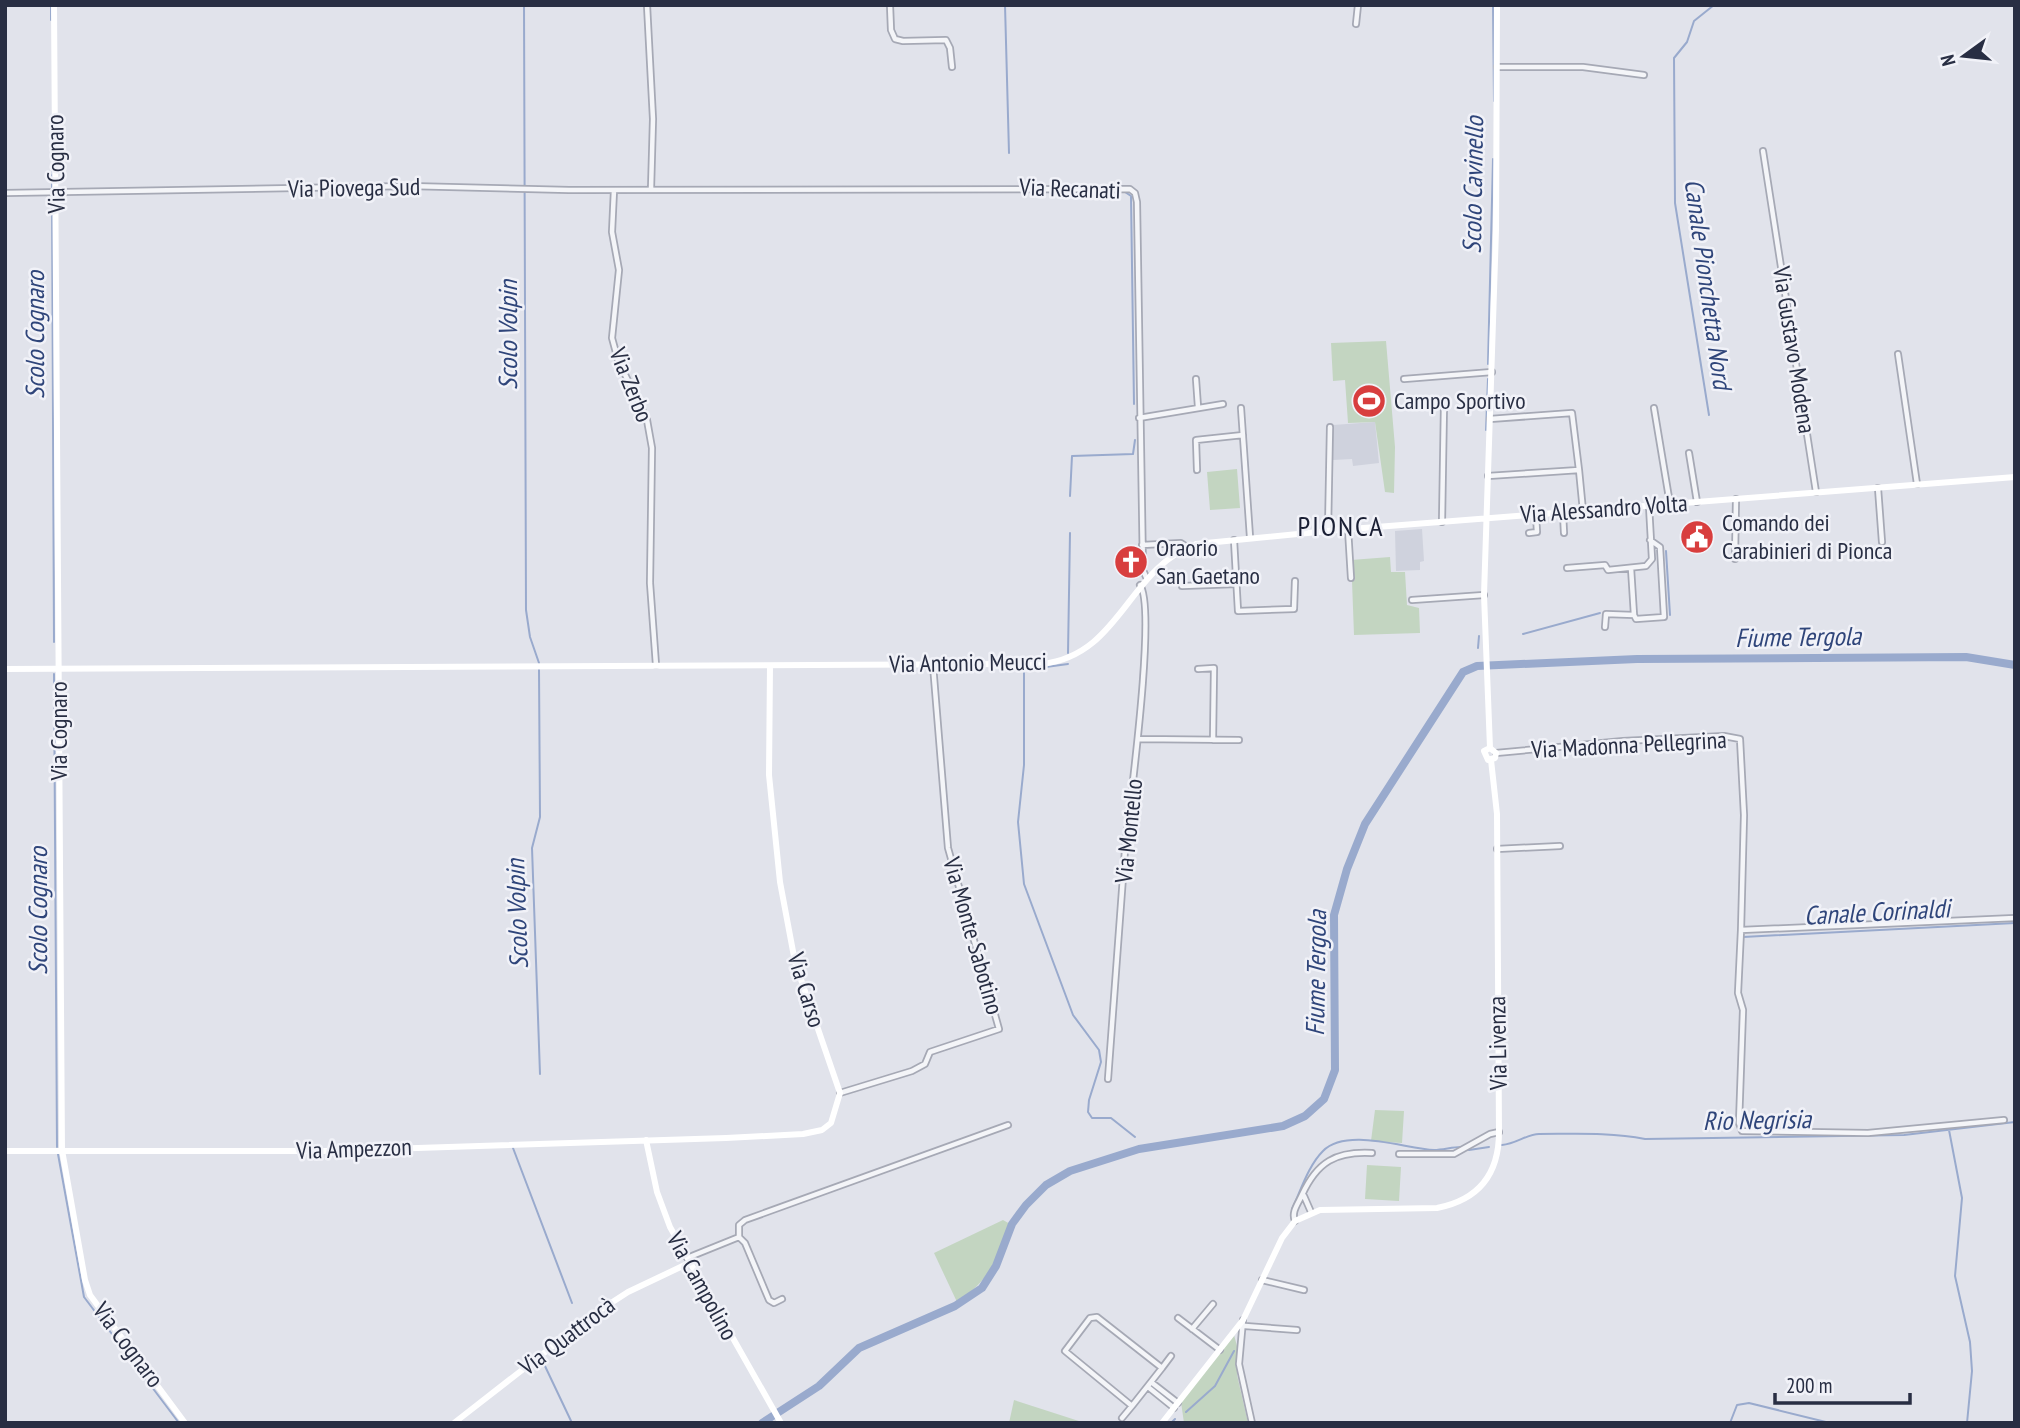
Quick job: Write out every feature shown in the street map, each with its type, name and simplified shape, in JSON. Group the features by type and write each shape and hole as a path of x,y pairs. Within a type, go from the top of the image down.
{"street":[{"name":"Via Cognaro","path":"54,5 62,1150 90,1295 185,1423"},
{"path":"647,5 653,119 651,189"},
{"path":"890,5 891,30 895,38 904,41 946,40 952,66"},
{"path":"1356,24 1358,5"},
{"name":"Via Livenza","path":"1311,1212 1455,1205 1474,1195 1491,1174 1499,1151 1497,849 1484,660 1483,596 1492,372 1497,5"},
{"path":"1497,67 1583,67 1644,75"},
{"name":"Via Gustavo Modena","path":"1763,151 1816,493"},
{"name":"Via Piovega Sud","path":"5,193 422,186 651,189"},
{"name":"Via Recanati","path":"651,189 1130,189 1135,193 1137,202 1142,545 1146,577"},
{"name":"Via Zerbo","path":"614,190 612,232 619,270 612,338 618,360 647,420 652,448 650,558 656,665"},
{"path":"1898,354 1917,485"},
{"path":"1404,379 1492,372"},
{"path":"1196,379 1198,407"},
{"path":"1139,418 1223,404"},
{"path":"1442,522 1444,405"},
{"path":"1241,408 1250,537"},
{"path":"1654,408 1670,505"},
{"path":"1490,419 1572,413 1583,511"},
{"path":"1328,531 1330,427"},
{"path":"1197,470 1196,440 1243,435"},
{"path":"1689,453 1697,502"},
{"path":"1488,476 1579,470"},
{"name":"Via Alessandro Volta","path":"1487,518 2015,477"},
{"path":"1878,488 1882,542"},
{"path":"1735,499 1735,559"},
{"path":"1567,568 1605,565 1608,570 1644,567 1651,562 1648,506"},
{"path":"1563,513 1564,533"},
{"path":"1529,533 1537,532 1536,515"},
{"name":"Via Antonio Meucci","path":"59,668 1042,664 1065,659 1101,637 1146,577 1165,560 1186,547 1250,537 1487,518"},
{"path":"1348,529 1351,578"},
{"path":"1234,539 1238,611 1294,609 1295,581"},
{"path":"1631,568 1636,619 1661,619 1665,615 1660,547 1650,540"},
{"path":"1142,545 1181,543 1186,547"},
{"path":"1182,586 1237,584"},
{"name":"Via Montello","path":"1108,1079 1126,846 1139,739 1144,632 1144,594 1140,585"},
{"path":"1412,600 1483,596"},
{"path":"1605,627 1606,614 1634,615"},
{"name":"Via Carso","path":"770,666 769,775 781,890 796,962 840,1093"},
{"name":"Via Monte Sabotino","path":"840,1093 912,1071 925,1064 930,1052 999,1030 948,848 933,666"},
{"path":"5,669 59,668"},
{"path":"1198,669 1214,668 1213,740"},
{"name":"Via Madonna Pellegrina","path":"1492,754 1623,741 1724,736 1740,739 1744,815 1738,993 1743,1017 1739,1123 1742,1131 1868,1133 2004,1120"},
{"path":"1139,739 1238,740"},
{"path":"1497,849 1560,846"},
{"path":"1741,930 2015,918"},
{"path":"646,1140 790,1135 822,1130 831,1123 840,1093"},
{"path":"782,1298 774,1303 769,1300 745,1243 739,1237 739,1225 745,1220 1008,1125"},
{"path":"1399,1154 1454,1154 1490,1134 1499,1132"},
{"name":"Via Ampezzon","path":"5,1151 325,1151 646,1140"},
{"name":"Via Campolino","path":"646,1140 661,1208 687,1261 780,1421"},
{"path":"1295,1221 1294,1212 1313,1173 1328,1159 1346,1153 1372,1153"},
{"path":"1252,1423 1239,1364 1244,1323 1282,1238 1295,1221 1311,1212 1304,1191"},
{"path":"687,1261 739,1237"},
{"name":"Via Quattrocà","path":"454,1423 594,1314 628,1292 687,1261"},
{"path":"1262,1280 1304,1290"},
{"path":"1192,1329 1213,1304"},
{"path":"1132,1406 1066,1353 1066,1348 1082,1327 1090,1318 1097,1317 1162,1368"},
{"path":"1178,1318 1220,1350"},
{"path":"1244,1323 1297,1330"},
{"path":"1162,1423 1244,1323"},
{"path":"1122,1418 1171,1356"},
{"path":"1149,1385 1176,1405"}],"shaded area":[{"path":"1375,422 1379,463 1353,466 1352,459 1333,460 1333,425"},
{"path":"1422,529 1424,561 1420,562 1420,570 1396,571 1395,531"}],"green space":[{"name":"Campo Sportivo","path":"1386,341 1395,447 1394,493 1385,492 1375,422 1348,423 1345,380 1333,381 1331,343"},
{"path":"1237,469 1240,508 1210,510 1207,472"},
{"path":"1390,557 1391,572 1405,572 1407,605 1419,608 1420,633 1354,635 1352,581 1355,580 1351,560"},
{"path":"1375,1110 1404,1111 1402,1143 1371,1141"},
{"path":"1367,1165 1401,1167 1399,1201 1365,1199"},
{"path":"1003,1220 1010,1224 991,1268 977,1286 957,1302 934,1253"},
{"path":"1234,1335 1237,1346 1237,1375 1248,1423 1184,1423 1181,1402"},
{"path":"1014,1400 1085,1423 1009,1423"}],"waterway":[{"name":"Scolo Cognaro","path":"51,5 51,20"},
{"name":"Scolo Volpin","path":"524,5 526,610 530,637 539,663"},
{"path":"1005,5 1009,153"},
{"name":"Scolo Cavinello","path":"1493,5 1494,101"},
{"name":"Canale Pionchetta Nord","path":"1709,415 1675,203 1674,58 1687,42 1694,21 1714,5"},
{"name":"Scolo Cavinello","path":"1488,364 1493,159"},
{"name":"Scolo Cognaro","path":"52,169 52,189"},
{"path":"1010,192 1125,192 1131,196 1134,404"},
{"name":"Scolo Cognaro","path":"52,196 54,642"},
{"name":"Scolo Cavinello","path":"1486,430 1488,379"},
{"path":"1070,496 1072,456 1133,454 1135,440"},
{"path":"1068,653 1070,533"},
{"name":"Canale Pionchetta Nord","path":"1666,551 1670,615"},
{"name":"Canale Pionchetta Nord","path":"1523,634 1600,613"},
{"name":"Scolo Cavinello","path":"1478,648 1479,636"},
{"name":"Fiume Tergola","path":"762,1423 819,1386 859,1348 955,1306 982,1288 996,1266 1012,1224 1026,1205 1046,1185 1070,1171 1139,1149 1283,1126 1305,1116 1324,1099 1335,1070 1334,915 1347,869 1365,824 1463,672 1477,666 1637,659 1966,657 2015,665"},
{"path":"1068,664 1024,670 1024,765 1018,822 1024,884 1073,1015 1099,1050 1101,1062 1088,1112 1092,1118 1111,1118 1135,1137"},
{"name":"Scolo Volpin","path":"539,670 540,817 532,848 540,1074"},
{"name":"Scolo Cognaro","path":"54,674 57,1147"},
{"name":"Canale Corinaldi","path":"1743,937 2015,923"},
{"name":"Rio Negrisia","path":"1502,1145 1539,1134 1606,1134 1645,1139 1904,1135 2015,1122"},
{"path":"1949,1130 1962,1198 1955,1276 1970,1342 1972,1371 1967,1423"},
{"name":"Rio Negrisia","path":"1292,1209 1313,1164 1323,1151 1334,1144 1361,1140 1434,1150 1461,1147"},
{"name":"Rio Negrisia","path":"1469,1150 1489,1147"},
{"name":"Scolo Volpin","path":"513,1148 572,1303"},
{"name":"Scolo Cognaro","path":"58,1154 84,1297 179,1423"},
{"name":"Rio Negrisia","path":"1186,1412 1215,1386 1234,1351"},
{"name":"Scolo Volpin","path":"544,1364 572,1423"},
{"path":"1730,1423 1737,1405 1749,1403 1830,1423"},
{"name":"Rio Negrisia","path":"1171,1423 1175,1419"}],"place":[{"name":"Campo Sportivo","path":"1369,401"},
{"name":"Comando dei Carabinieri di Pionca","path":"1697,537"},
{"name":"Oraorio San Gaetano","path":"1131,562"}],"district":[{"name":"PIONCA","path":"1341,526"}]}
